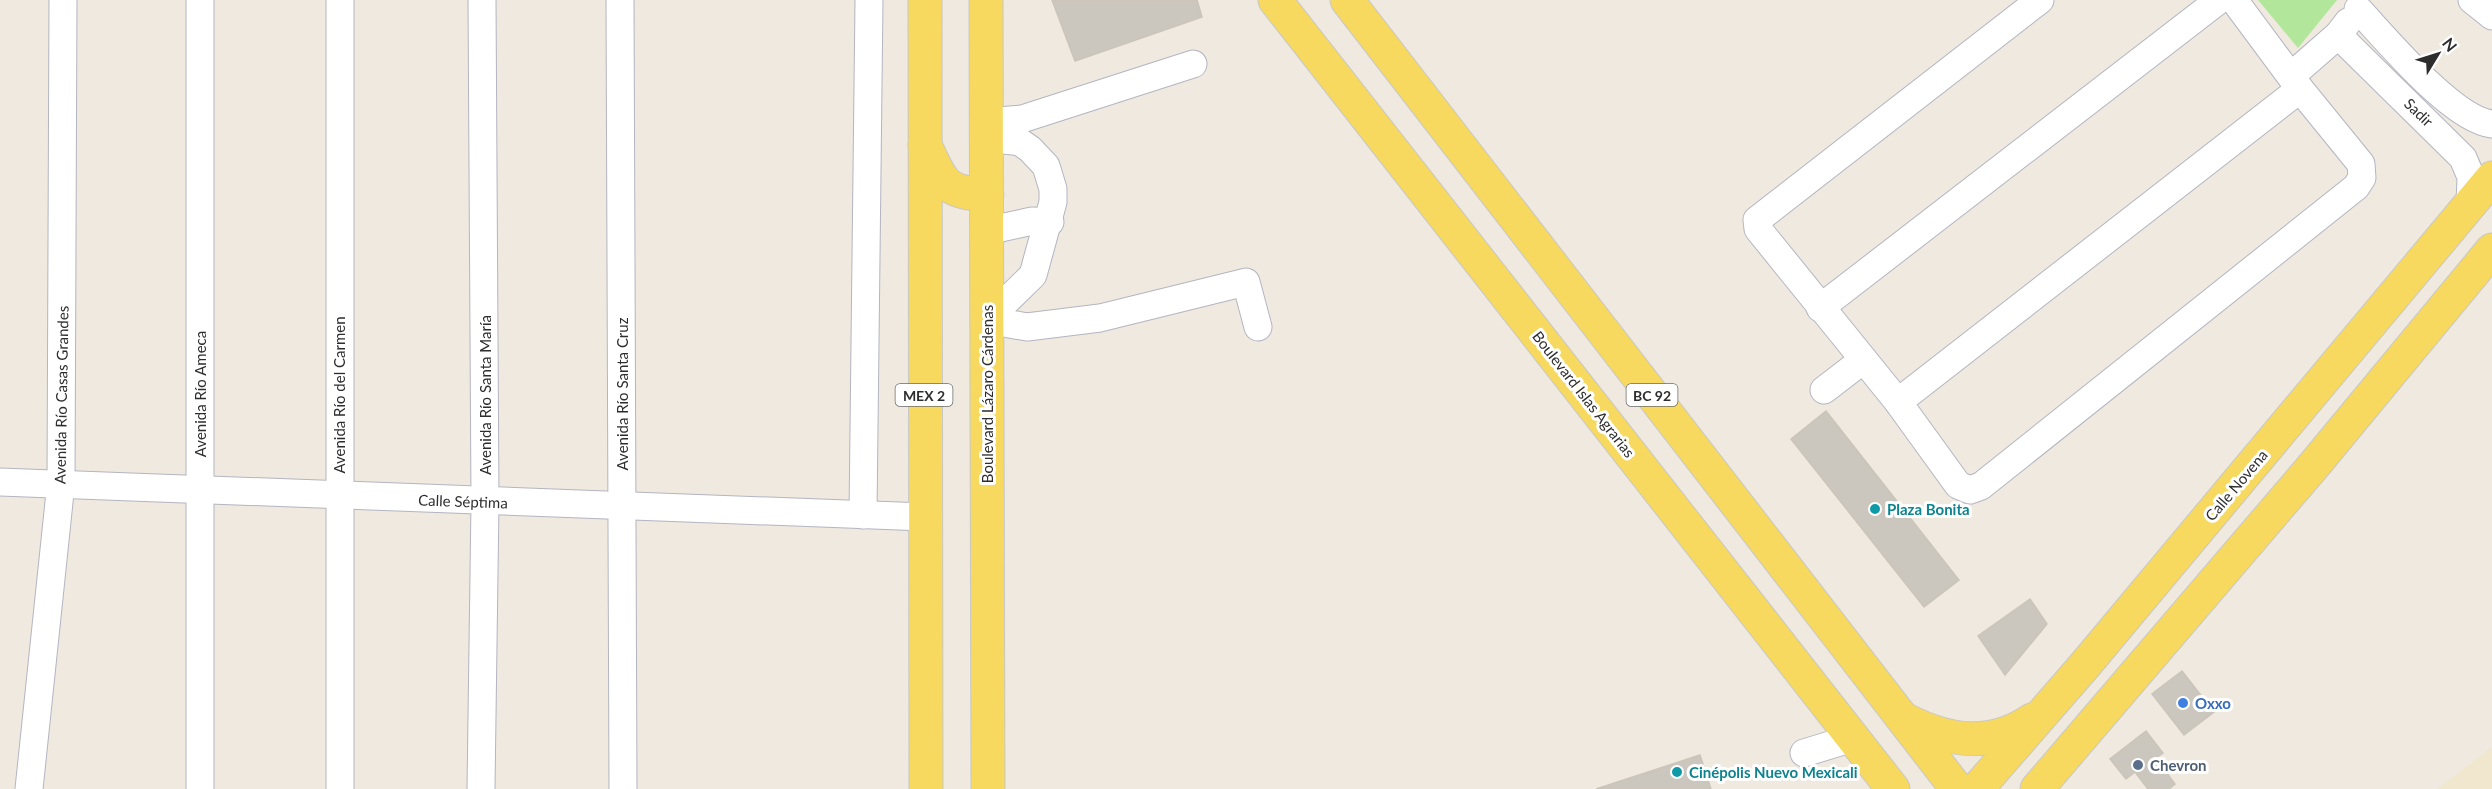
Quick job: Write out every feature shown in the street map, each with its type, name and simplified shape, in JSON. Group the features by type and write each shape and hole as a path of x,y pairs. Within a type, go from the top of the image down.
{"main road":[{"name":"MEX 2","path":"925,0 926,789"},
{"name":"Boulevard Lázaro Cárdenas","path":"986,0 988,789"},
{"path":"1323,0 1399,94 1425,100"},
{"name":"BC 92","path":"1347,0 1957,789"},
{"name":"Boulevard Islas Agrarias","path":"1288,7 1636,460 1893,789"},
{"path":"924,144 945,182 953,190 987,195"},
{"name":"Calle Novena","path":"1977,789 2492,178"},
{"path":"2044,785 2492,250"},
{"path":"1636,460 1670,480 1707,527 1715,532 1726,532 1746,517"},
{"path":"1903,719 1938,735 1975,740 2011,732 2044,712"},
{"path":"1853,738 1868,789"}],"street":[{"name":"Avenida Río Casas Grandes","path":"29,789 61,483 63,0"},
{"name":"Avenida Río Ameca","path":"200,0 200,789"},
{"name":"Avenida Río del Carmen","path":"340,0 340,789"},
{"name":"Avenida Río Santa María","path":"481,789 485,502 482,0"},
{"name":"Avenida Río Santa Cruz","path":"620,0 622,789"},
{"path":"863,515 869,0"},
{"path":"2040,0 1757,220 1758,229 1820,309 1898,402 1958,485 1970,490 1981,486 2356,187 2362,178 2361,164 2234,0"},
{"path":"1820,309 2219,0"},
{"path":"2472,0 2492,16"},
{"path":"1898,402 2296,82 2362,5"},
{"name":"Sadir","path":"2362,5 2423,77 2468,116 2492,124"},
{"name":"Sadir","path":"2338,35 2463,158 2470,177 2470,205"},
{"path":"987,130 1193,64"},
{"path":"987,130 1020,142 1046,166 1053,189 1050,222 1033,275 987,320"},
{"path":"987,231 1032,221 1050,222"},
{"path":"987,320 1027,327 1100,318 1246,282 1258,327"},
{"path":"1824,390 1863,360"},
{"name":"Calle Séptima","path":"0,482 925,518"},
{"path":"1804,753 1853,738"}],"shaded area":[{"path":"2492,747 2492,789 2437,789"}],"green space":[{"path":"2258,0 2337,0 2298,48"}],"building":[{"path":"1052,0 1197,0 1202,17 1075,61"},
{"name":"Plaza Bonita","path":"1826,411 1959,580 1924,607 1791,439"},
{"path":"2030,599 2047,624 2005,675 1978,636"},
{"name":"Oxxo","path":"2182,671 2214,712 2184,735 2152,694"},
{"name":"Chevron","path":"2146,731 2163,753 2156,758 2175,784 2169,789 2148,789 2135,772 2126,779 2110,759"},
{"name":"Cinépolis Nuevo Mexicali","path":"1700,755 1711,789 1596,789"}],"place":[{"name":"Plaza Bonita","path":"1875,509"},
{"name":"Oxxo","path":"2183,703"},
{"name":"Chevron","path":"2138,765"},
{"name":"Cinépolis Nuevo Mexicali","path":"1677,772"}]}
